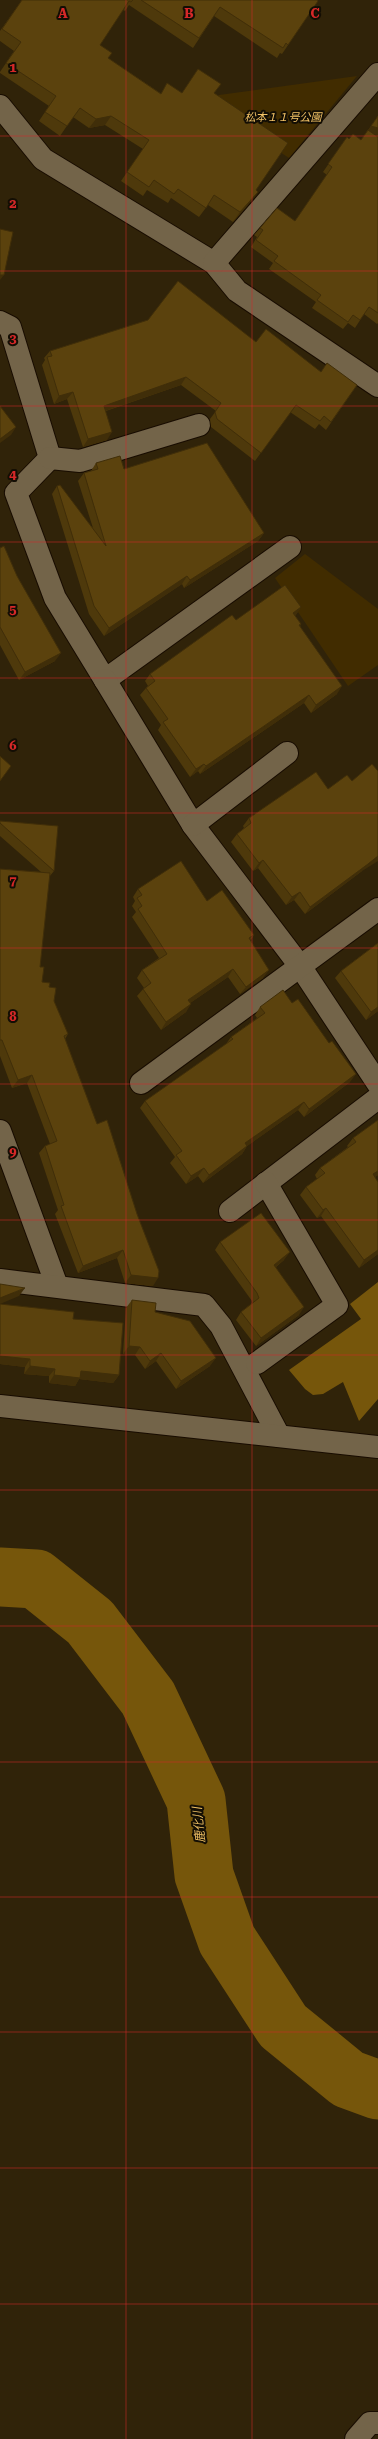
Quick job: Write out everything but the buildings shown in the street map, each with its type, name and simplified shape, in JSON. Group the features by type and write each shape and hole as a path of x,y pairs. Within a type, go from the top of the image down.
{"street":[{"path":"214,264 378,74"},
{"path":"0,106 44,159 214,264 237,291 375,378"},
{"path":"0,322 10,327 50,458"},
{"path":"50,458 80,461 199,425"},
{"path":"50,458 16,493 54,598 193,825 300,966 378,1084"},
{"path":"105,680 290,547"},
{"path":"193,825 287,753"},
{"path":"141,1083 378,909"},
{"path":"230,1211 378,1098"},
{"path":"0,1131 58,1286"},
{"path":"257,1363 337,1305 266,1183"},
{"path":"0,1280 204,1305 221,1326 279,1436"},
{"path":"0,1406 378,1446"},
{"path":"356,2439 370,2423 378,2423"}],"green space":[{"name":"松本１１号公園","path":"357,76 289,158 210,106 219,95"},
{"path":"305,554 378,609 378,665 348,686 275,578"}],"shaded area":[{"path":"378,1282 378,1399 359,1421 343,1382 323,1394 313,1395 305,1389 289,1370 361,1319 350,1304"}],"waterway":[{"name":"鹿化川","path":"0,1577 36,1579 90,1622 148,1698 196,1800 204,1875 227,1940 283,2026 348,2079 378,2090"}]}
